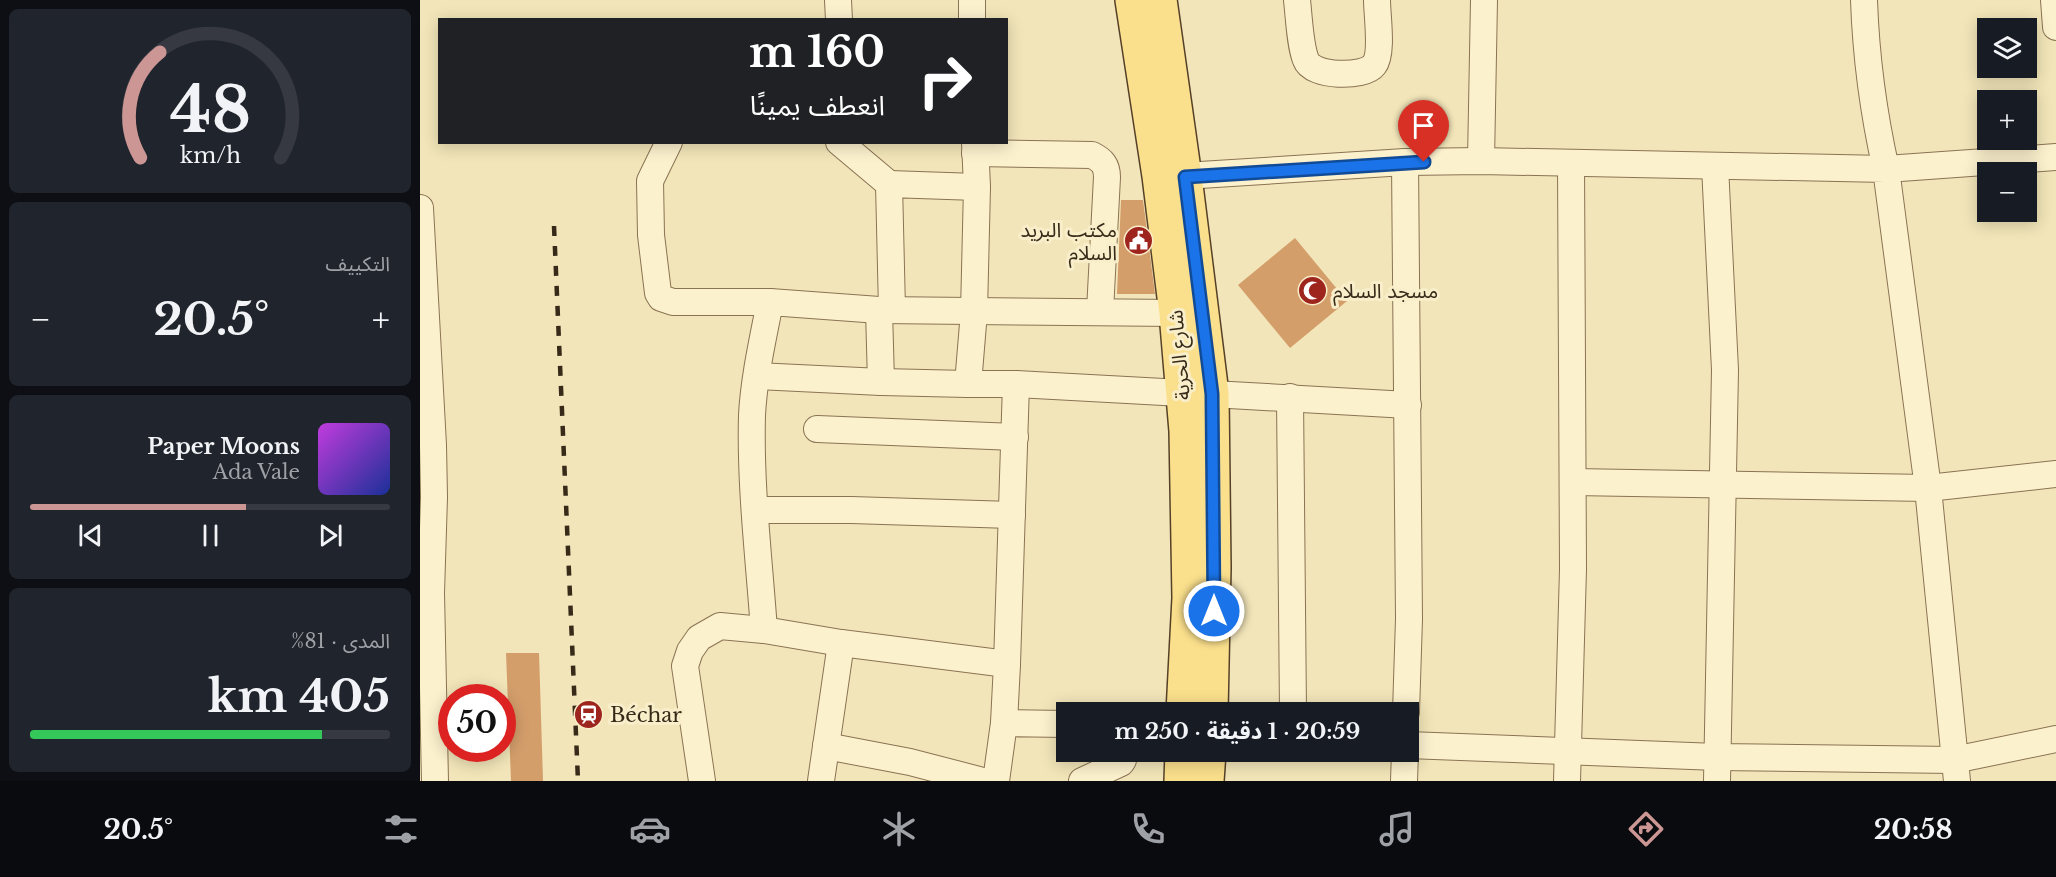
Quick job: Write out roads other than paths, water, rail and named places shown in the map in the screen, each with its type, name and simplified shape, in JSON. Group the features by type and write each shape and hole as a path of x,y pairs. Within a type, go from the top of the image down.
{"main road":[{"name":"شارع الحرية","path":"1132,0 1172,177 1197,393 1214,568 1211,702"},
{"name":"شارع الحرية","path":"1160,0 1172,177 1176,313 1197,393 1186,430 1189,598 1184,702"},
{"path":"1181,781 1182,762"},
{"path":"1207,781 1208,762"}],"street":[{"path":"838,0 840,18"},
{"path":"972,0 972,18"},
{"path":"1297,0 1306,61 1315,70 1353,74 1366,72 1376,64 1377,0"},
{"path":"1481,161 1484,0"},
{"path":"1864,0 1874,114 1886,169 1928,488 1956,770"},
{"path":"2054,0 2056,27"},
{"path":"668,144 650,181 651,235 658,293 661,298 672,302 770,302 885,310 974,312 1176,313"},
{"path":"844,144 860,151 888,184 881,382"},
{"path":"969,384 974,312 977,187 975,148 1092,155 1101,159 1107,171 1107,177 1100,311"},
{"path":"1172,177 1405,162 1481,161 1886,169 2056,157"},
{"path":"1405,162 1410,619 1406,702"},
{"path":"1567,781 1572,657 1571,163"},
{"path":"1715,166 1725,369 1717,769"},
{"path":"888,184 977,187"},
{"path":"420,208 433,444 426,559 435,781"},
{"path":"764,630 755,510 752,414 770,302"},
{"path":"757,376 881,382 1016,384 1408,405"},
{"path":"996,781 1004,723 1007,664 1016,384"},
{"path":"1290,397 1293,702"},
{"path":"817,429 1015,437"},
{"path":"1573,482 1928,488 2056,474"},
{"path":"755,510 851,510 1012,515"},
{"path":"702,781 685,666 690,651 699,638 720,626 764,630 841,643 1007,664"},
{"path":"821,781 841,643"},
{"path":"1004,723 1056,724"},
{"path":"1419,745 1567,752 1717,769 1956,770 2056,739"},
{"path":"826,746 910,762 983,781"},
{"path":"1082,781 1122,762"},
{"path":"1404,781 1405,762"}],"railway":[{"path":"554,226 578,781"}],"place":[{"name":"مكتب البريد السلام","path":"1138,241"},
{"name":"مسجد السلام","path":"1312,291"},
{"name":"Béchar","path":"589,715"}]}
